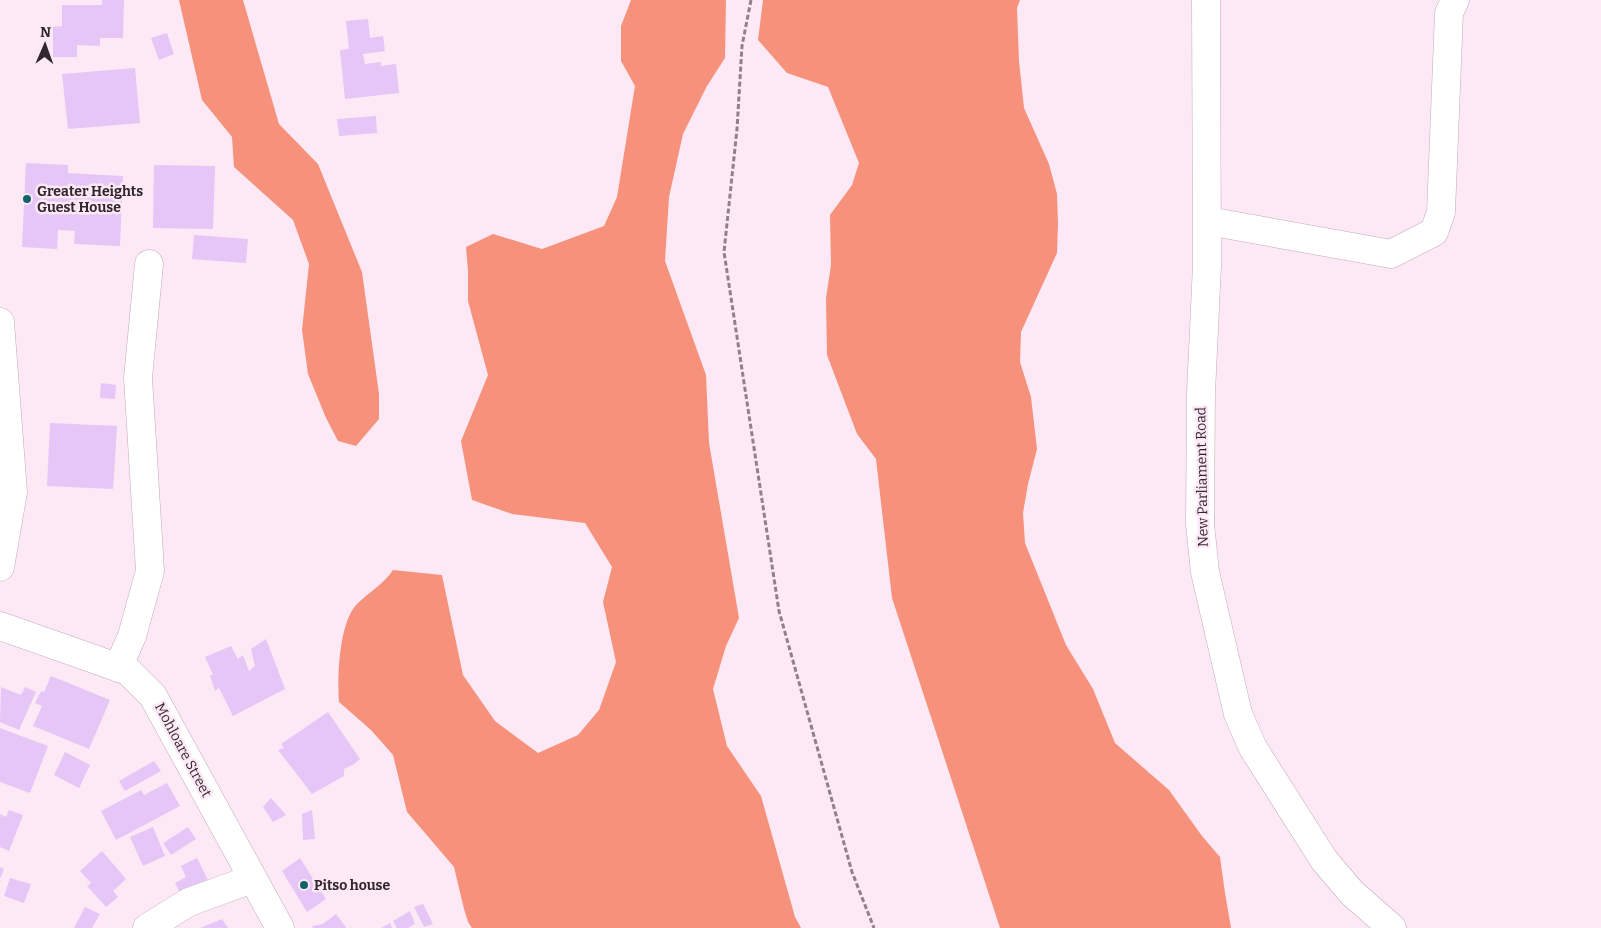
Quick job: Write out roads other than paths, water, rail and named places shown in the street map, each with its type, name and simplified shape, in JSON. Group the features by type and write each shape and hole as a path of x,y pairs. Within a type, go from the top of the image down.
{"street":[{"name":"New Parliament Road","path":"1206,0 1208,221 1200,393 1200,524 1205,572 1238,714 1254,748 1324,860 1352,893 1392,928"},
{"path":"1208,221 1391,254 1434,232 1441,212 1449,13 1455,0"},
{"path":"118,668 132,636 150,571 138,378 149,264"},
{"path":"0,322 13,492 0,567"},
{"name":"Mohloare Street","path":"0,626 128,671 153,696 280,928"},
{"path":"147,928 189,902 252,879"}],"place":[{"name":"Greater Heights Guest House","path":"27,199"},
{"name":"Pitso house","path":"304,885"}]}
